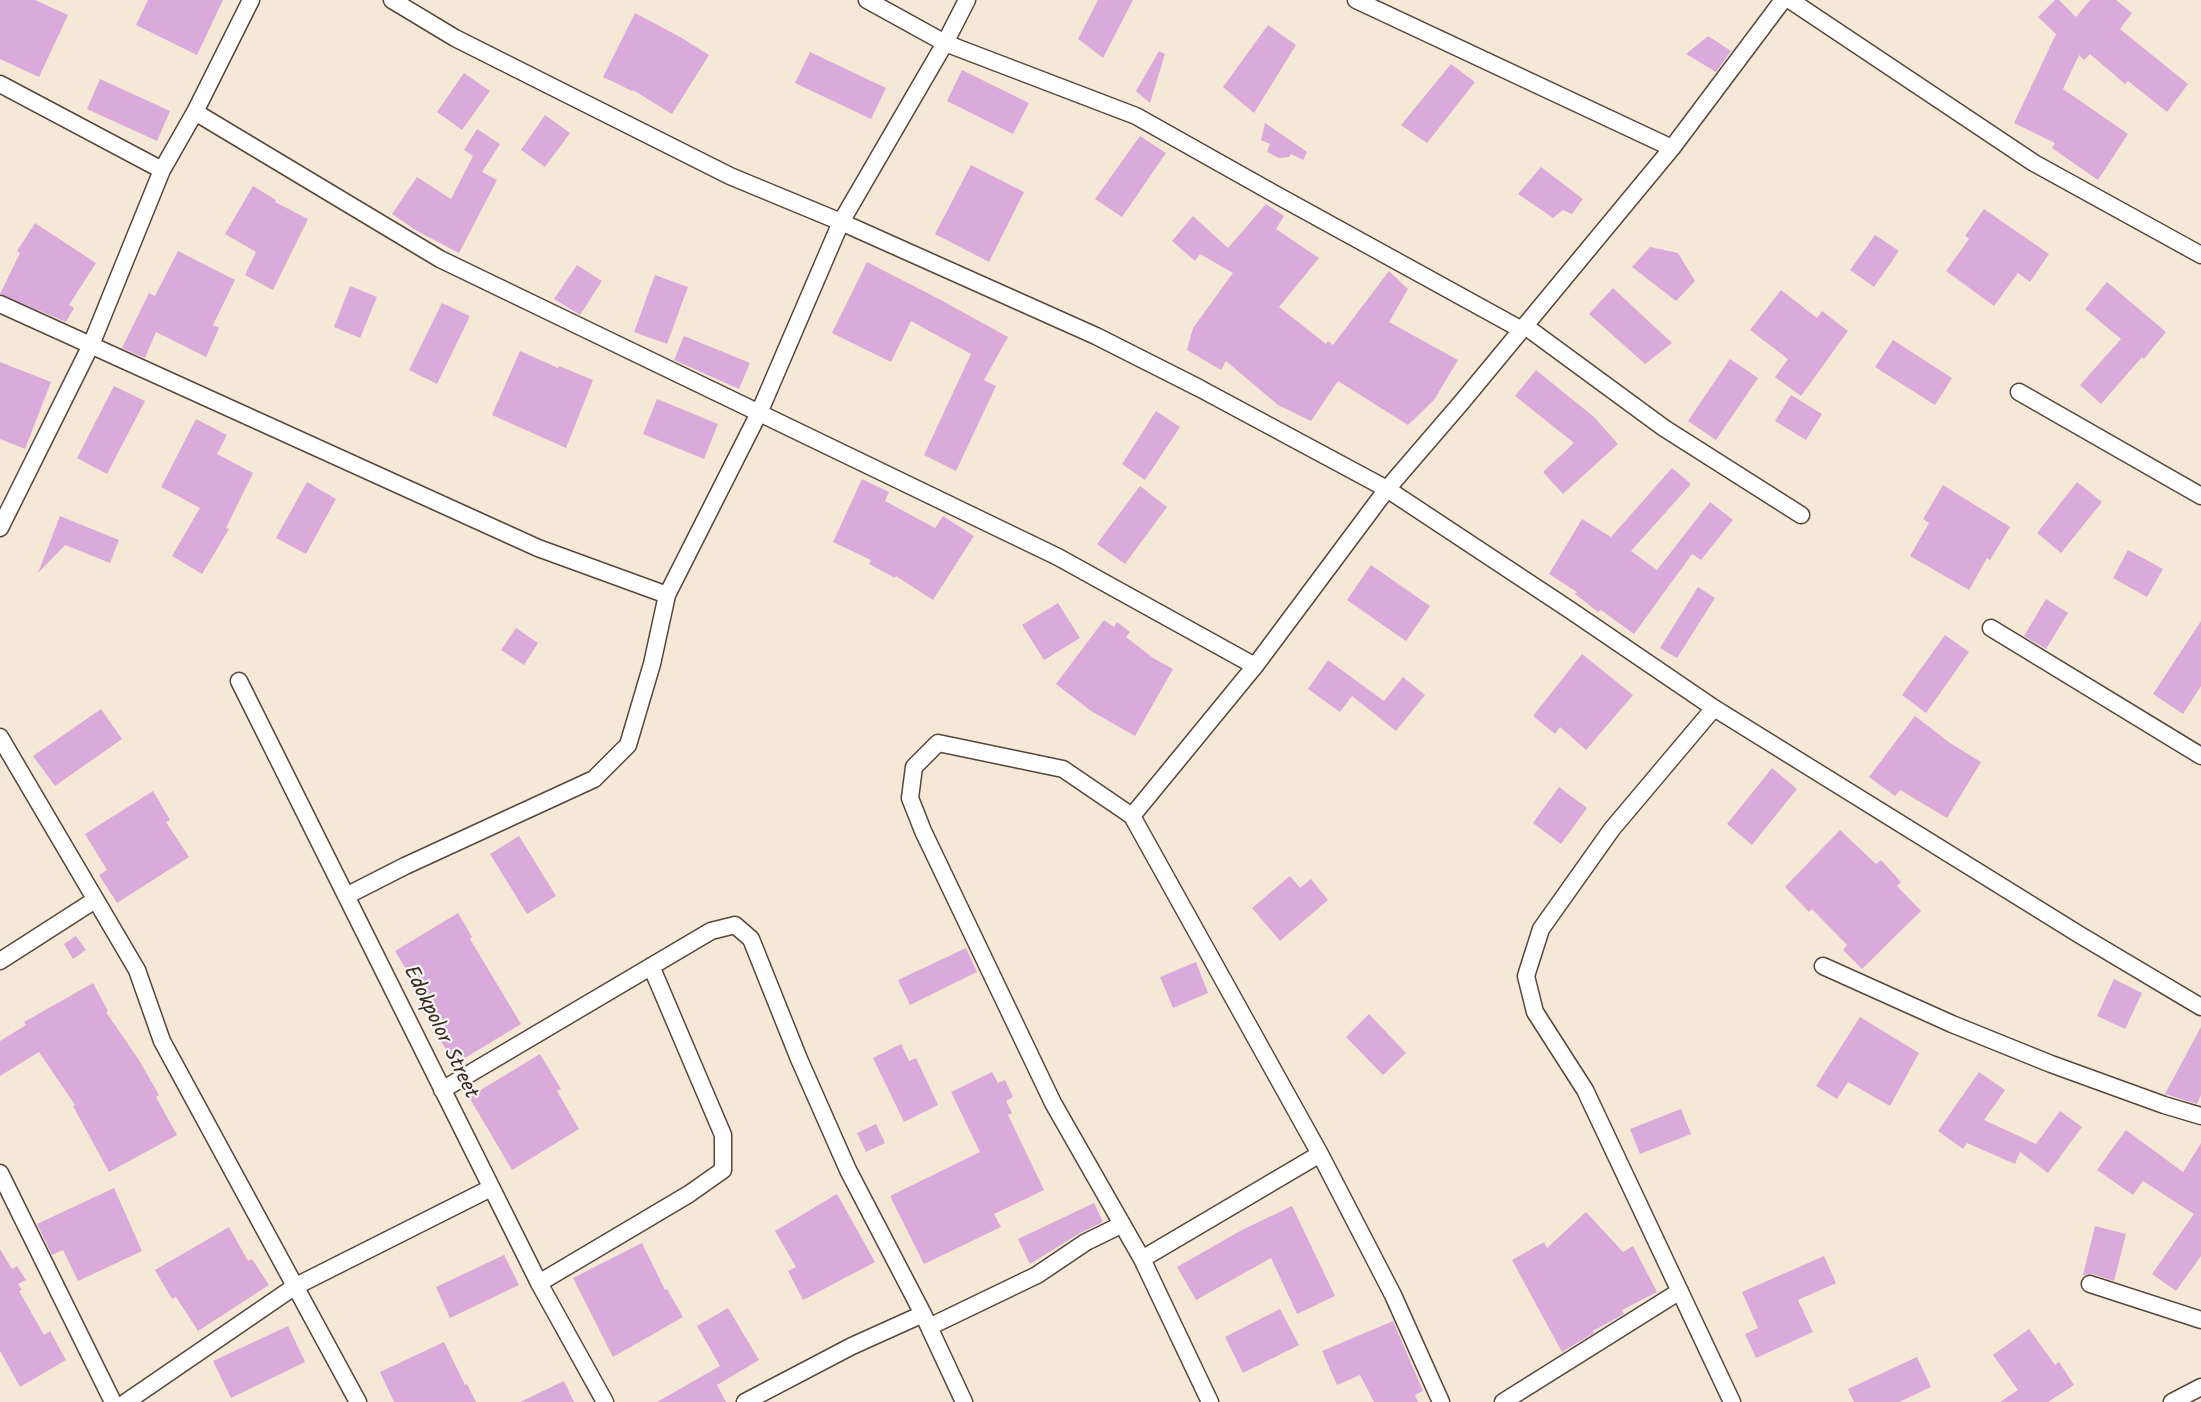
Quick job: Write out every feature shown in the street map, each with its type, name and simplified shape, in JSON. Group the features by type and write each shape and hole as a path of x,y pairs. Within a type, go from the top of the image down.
{"street":[{"path":"0,528 91,345 162,170 195,112 251,0"},
{"path":"392,0 455,38 730,176 841,222 1096,336 1199,388 1387,489 1570,609 1714,708 2080,935 2201,1007"},
{"path":"867,0 945,43 1136,116 1523,328 1664,428 1801,515"},
{"path":"346,896 405,866 594,779 628,746 652,664 667,595 759,413 841,222 945,43 967,0"},
{"path":"1356,0 1672,148"},
{"path":"1132,816 1255,666 1387,489 1672,148 1783,0"},
{"path":"1790,0 2034,163 2201,255"},
{"path":"0,84 162,170"},
{"path":"195,112 440,259 1058,557 1255,666"},
{"path":"0,304 537,548 667,595"},
{"path":"2019,392 2201,496"},
{"path":"1991,628 2201,756"},
{"name":"Edokpolor Street","path":"239,681 539,1283 605,1402"},
{"path":"1714,708 1612,829 1541,929 1526,976 1535,1012 1585,1090 1732,1402"},
{"path":"0,737 137,970 162,1041 358,1402"},
{"path":"1210,1402 1142,1259 1053,1103 923,831 910,798 914,767 938,743 1063,769 1132,816 1320,1154 1393,1295 1441,1402"},
{"path":"0,961 95,900"},
{"path":"442,1090 711,931 735,925 751,939 799,1059 848,1170 926,1321 964,1402"},
{"path":"539,1283 689,1194 723,1170 723,1135 651,966"},
{"path":"1823,966 1952,1024 2051,1064 2201,1116"},
{"path":"1142,1259 1320,1154"},
{"path":"0,1173 113,1402"},
{"path":"126,1402 294,1287 491,1188"},
{"path":"744,1402 852,1346 926,1321 1037,1275 1086,1242 1121,1225"},
{"path":"2091,1284 2201,1320"},
{"path":"1503,1402 1680,1291"},
{"path":"2172,1402 2201,1387"}],"building":[{"path":"0,0 35,0 68,15 39,77 0,59"},
{"path":"148,0 223,0 197,55 136,25"},
{"path":"1098,0 1133,0 1103,58 1078,39"},
{"path":"2055,0 2059,0 2076,17 2090,0 2116,0 2132,13 2120,29 2188,84 2167,112 2128,81 2125,84 2090,54 2084,60 2079,55 2063,89 2128,134 2098,180 2052,148 2055,143 2014,123 2056,34 2038,17"},
{"path":"635,13 709,55 672,114 633,90 603,77"},
{"path":"1268,25 1296,45 1254,113 1223,87"},
{"path":"1708,36 1731,51 1716,72 1686,54"},
{"path":"1159,51 1165,54 1150,103 1136,91"},
{"path":"810,52 886,88 871,119 795,83"},
{"path":"1451,64 1475,82 1427,143 1401,125"},
{"path":"962,70 1029,103 1013,134 947,101"},
{"path":"464,73 490,91 462,130 437,112"},
{"path":"100,79 170,111 157,141 87,109"},
{"path":"545,115 570,133 545,167 521,150"},
{"path":"1265,123 1307,152 1303,160 1291,154 1289,157 1279,158 1267,152 1270,144 1261,140"},
{"path":"477,129 500,144 482,172 497,180 459,253 417,231 392,214 417,177 451,199 473,156 464,150"},
{"path":"1140,136 1166,153 1122,217 1095,199"},
{"path":"971,165 1024,192 989,262 935,234"},
{"path":"1541,167 1583,199 1572,214 1563,210 1553,218 1518,194"},
{"path":"253,186 276,200 275,202 308,219 273,290 245,275 256,252 225,234"},
{"path":"1266,204 1284,216 1276,229 1319,258 1279,307 1326,344 1328,341 1333,345 1389,271 1408,289 1389,322 1458,360 1434,400 1408,425 1338,381 1311,421 1278,405 1226,361 1221,370 1187,350 1193,328 1233,273 1200,254 1195,261 1172,241 1193,216 1228,248"},
{"path":"1984,209 2049,254 2030,282 2018,273 1994,306 1946,271 1969,239 1965,236"},
{"path":"35,223 96,263 69,305 74,308 66,322 0,294 20,253 17,251"},
{"path":"1875,235 1899,251 1874,287 1850,270"},
{"path":"1650,247 1678,253 1695,281 1676,301 1632,267"},
{"path":"178,251 235,280 213,325 219,328 206,357 156,332 145,358 122,348 149,293 155,296"},
{"path":"867,262 1008,337 984,380 996,386 956,471 924,455 971,354 911,321 891,362 832,333"},
{"path":"577,265 602,281 580,315 554,299"},
{"path":"655,275 688,287 667,344 634,332"},
{"path":"2107,282 2166,332 2101,404 2080,385 2121,339 2085,309"},
{"path":"350,286 377,297 360,338 334,327"},
{"path":"1613,288 1672,343 1645,364 1589,314"},
{"path":"1781,290 1817,318 1822,311 1848,331 1801,396 1775,377 1788,359 1750,330"},
{"path":"442,303 470,316 437,384 409,370"},
{"path":"684,336 750,363 739,389 674,360"},
{"path":"1893,340 1952,378 1935,405 1875,367"},
{"path":"520,351 593,380 566,448 492,415"},
{"path":"1730,359 1758,378 1716,440 1688,421"},
{"path":"0,362 51,382 25,449 0,439"},
{"path":"1536,370 1594,417 1618,444 1563,494 1543,472 1574,443 1515,396"},
{"path":"114,386 145,401 107,474 77,458"},
{"path":"1791,395 1822,414 1806,440 1775,421"},
{"path":"657,399 718,424 704,459 643,434"},
{"path":"1156,411 1180,427 1145,480 1122,464"},
{"path":"196,419 227,435 217,454 253,473 226,528 229,529 202,574 172,556 200,508 161,487"},
{"path":"1672,468 1691,484 1631,551 1657,570 1710,502 1733,520 1701,560 1692,554 1634,634 1601,610 1598,612 1575,594 1577,592 1549,574 1582,519 1611,537"},
{"path":"862,479 889,492 885,501 935,528 943,516 974,536 933,600 896,576 895,578 869,564 871,560 833,542"},
{"path":"307,482 336,499 306,554 276,538"},
{"path":"2077,482 2102,502 2061,553 2037,533"},
{"path":"1943,485 2010,527 1990,560 1987,558 1969,590 1910,556 1929,523 1923,519"},
{"path":"1140,486 1167,507 1125,564 1097,544"},
{"path":"60,516 119,540 110,563 65,545 38,573"},
{"path":"2128,550 2163,569 2147,597 2113,578"},
{"path":"1371,565 1430,606 1406,641 1347,600"},
{"path":"1698,587 1715,598 1677,658 1660,648"},
{"path":"2046,599 2068,613 2046,649 2024,636"},
{"path":"1058,603 1080,638 1044,660 1022,625"},
{"path":"1104,620 1114,627 1117,622 1130,632 1126,637 1153,658 1173,669 1135,736 1091,711 1056,684"},
{"path":"2201,621 2201,686 2183,714 2153,694"},
{"path":"516,628 538,643 524,665 501,650"},
{"path":"1945,635 1969,652 1926,713 1902,695"},
{"path":"1582,654 1633,695 1586,750 1560,727 1555,734 1533,716"},
{"path":"1328,660 1384,701 1403,677 1425,695 1396,731 1352,696 1340,712 1308,689"},
{"path":"101,709 122,739 55,786 33,756"},
{"path":"1915,716 1950,743 1981,762 1947,818 1900,790 1895,796 1869,777"},
{"path":"1772,768 1797,789 1752,845 1727,824"},
{"path":"1559,787 1587,808 1561,844 1533,823"},
{"path":"153,791 170,820 166,822 189,857 117,903 99,875 107,870 85,834"},
{"path":"1840,830 1876,864 1881,860 1901,882 1897,886 1921,911 1862,969 1843,950 1847,945 1812,909 1809,912 1785,887"},
{"path":"519,836 556,896 527,914 490,854"},
{"path":"1290,876 1300,888 1311,879 1328,900 1280,941 1252,908"},
{"path":"458,913 472,937 470,939 521,1024 455,1064 436,1033 439,1031 412,987 416,985 395,951"},
{"path":"76,936 86,950 73,959 64,944"},
{"path":"966,948 977,972 910,1005 898,980"},
{"path":"1196,962 1208,993 1173,1008 1160,977"},
{"path":"2114,979 2142,993 2125,1029 2097,1016"},
{"path":"93,983 108,1011 106,1012 139,1060 159,1095 156,1097 177,1135 109,1172 73,1106 75,1105 39,1052 0,1076 0,1041 26,1025 24,1022"},
{"path":"1369,1014 1406,1053 1383,1075 1346,1037"},
{"path":"1860,1017 1919,1053 1890,1106 1848,1082 1837,1099 1816,1086"},
{"path":"2201,1027 2201,1095 2197,1104 2165,1094"},
{"path":"901,1044 909,1061 916,1058 938,1105 904,1122 873,1058"},
{"path":"540,1054 561,1089 557,1091 579,1129 512,1170 469,1097"},
{"path":"992,1072 998,1083 1005,1080 1013,1097 1006,1101 1012,1113 1008,1115 1044,1190 994,1214 1001,1227 924,1264 890,1196 980,1152 951,1092"},
{"path":"1979,1072 2005,1090 1984,1120 2036,1144 2060,1111 2082,1127 2048,1173 2020,1152 2015,1164 1967,1143 1963,1149 1938,1131"},
{"path":"1681,1109 1691,1134 1640,1154 1630,1129"},
{"path":"876,1124 885,1143 866,1152 857,1133"},
{"path":"2126,1130 2183,1172 2201,1143 2201,1256 2176,1291 2152,1274 2194,1214 2143,1181 2133,1195 2097,1170"},
{"path":"114,1188 142,1251 78,1281 63,1250 52,1255 37,1224"},
{"path":"837,1194 875,1262 803,1300 788,1271 796,1267 775,1231"},
{"path":"1094,1203 1103,1222 1080,1233 1030,1264 1018,1239"},
{"path":"1292,1206 1335,1296 1297,1314 1271,1258 1196,1300 1177,1267 1242,1230"},
{"path":"1586,1212 1623,1252 1633,1246 1657,1292 1622,1310 1624,1314 1562,1352 1512,1260 1544,1242 1547,1248"},
{"path":"2095,1226 2126,1234 2114,1281 2093,1274 2083,1275"},
{"path":"229,1227 248,1261 252,1259 269,1285 198,1331 176,1297 172,1299 155,1270"},
{"path":"642,1243 665,1290 667,1289 683,1317 613,1357 573,1278"},
{"path":"0,1249 12,1269 17,1266 26,1280 18,1284 22,1290 19,1291 44,1335 50,1331 66,1360 20,1387 0,1351"},
{"path":"504,1255 519,1285 450,1318 436,1287"},
{"path":"1824,1256 1836,1283 1798,1300 1813,1332 1756,1358 1745,1334 1758,1328 1742,1292"},
{"path":"728,1308 759,1360 717,1385 726,1402 657,1402 720,1366 697,1326"},
{"path":"1280,1309 1299,1345 1243,1373 1225,1337"},
{"path":"1393,1321 1423,1391 1415,1395 1418,1402 1374,1402 1360,1375 1337,1385 1322,1351"},
{"path":"288,1326 305,1362 231,1398 213,1361"},
{"path":"2029,1329 2055,1365 2059,1362 2074,1385 2048,1402 2000,1402 2018,1390 1993,1355"},
{"path":"444,1342 476,1402 394,1402 380,1372"},
{"path":"1917,1357 1931,1387 1899,1402 1854,1402 1848,1389"},
{"path":"564,1381 574,1402 520,1402"}]}
